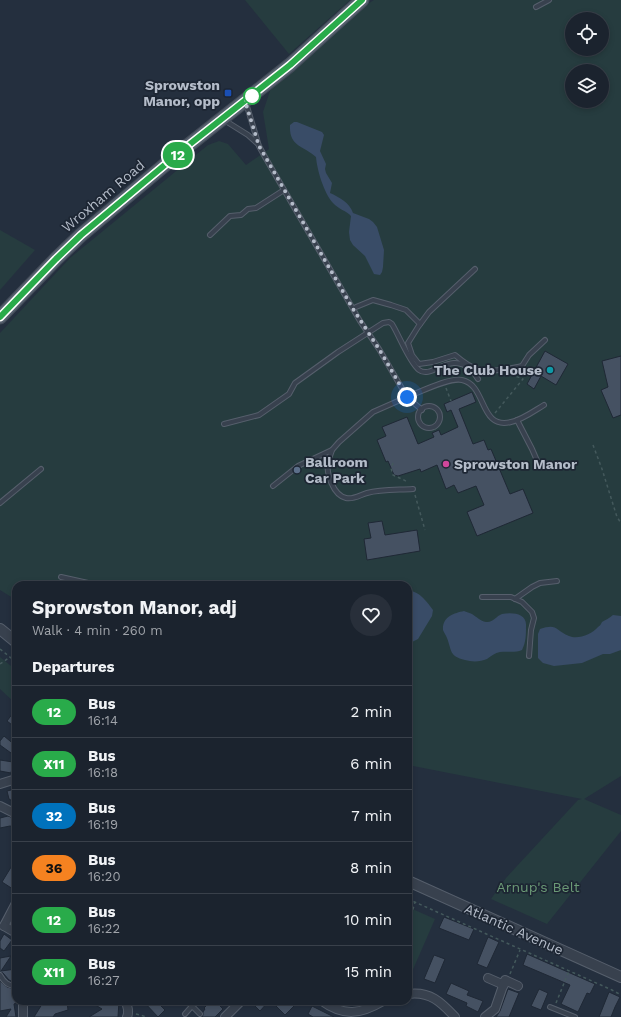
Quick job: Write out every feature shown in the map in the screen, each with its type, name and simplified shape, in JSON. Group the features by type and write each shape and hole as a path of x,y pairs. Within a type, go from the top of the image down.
{"main road":[{"name":"Wroxham Road","path":"0,317 81,235 290,65 362,0"}],"street":[{"path":"0,629 12,639"},
{"path":"0,784 12,780"},
{"path":"0,806 12,812"},
{"name":"Atlantic Avenue","path":"412,883 621,976"},
{"path":"12,910 2,927 12,931"},
{"path":"488,978 518,986"},
{"path":"484,1017 495,1010 505,983"},
{"path":"412,994 432,996 455,1017"},
{"path":"23,1005 23,1017"},
{"path":"126,1005 128,1015"},
{"path":"225,1017 236,1005"},
{"path":"328,1005 342,1015 364,1010 375,1005"}],"lane":[{"path":"536,6 549,0"},
{"path":"245,101 259,146 284,190 360,321 407,397 422,410"},
{"path":"223,119 248,135 259,146"},
{"path":"210,235 230,216 241,215 248,209 256,208 284,190"},
{"path":"475,269 429,312 408,343 412,355 419,364 433,362 455,355 468,365 481,371 502,370 522,366 529,355 545,340"},
{"path":"356,307 373,300 406,310 420,324"},
{"path":"224,424 259,415 289,394 295,382 383,323 389,322 392,324 409,356 419,370 425,372 433,370 444,364 454,362 462,364 470,369 478,379"},
{"path":"413,488 383,490 368,493 356,498 346,498 338,494 328,473 328,462 332,450 373,412 407,397 453,380 468,382 480,397 487,415 503,423 517,420 544,405"},
{"path":"428,407 435,408 438,411 440,418 435,429 422,425 419,416 422,410 428,407"},
{"path":"517,420 539,465 546,467"},
{"path":"274,486 298,466 332,450"},
{"path":"0,503 41,469"},
{"path":"61,577 79,581"},
{"path":"514,598 532,586 540,583 558,581"},
{"path":"482,597 514,598 522,602 532,612 534,618 531,630 529,656"},
{"path":"0,975 6,983 12,986"},
{"path":"185,1014 192,1006 200,1014"},
{"path":"552,1008 575,1017"}],"path":[{"path":"492,418 523,379"},
{"path":"444,383 452,401"},
{"path":"593,445 617,517 621,523"},
{"path":"393,464 391,468 393,475 404,480 413,488 425,530"},
{"path":"0,649 10,657 0,664"},
{"path":"412,900 621,995"},
{"path":"412,914 416,902"},
{"path":"505,983 520,949"},
{"path":"552,1008 569,971"},
{"path":"128,1015 141,1014 147,1017"}],"green space":[{"path":"245,0 350,0 289,54"},
{"name":"Arnup's Belt","path":"374,0 621,0 621,776 584,799 621,815 621,831 547,924 491,899 506,878 578,800 582,799 412,766 412,581 12,581 12,598 0,590 0,333 70,258 208,145 219,141 228,144 246,165 269,149 263,112 271,88 366,5"},
{"path":"0,230 35,250 0,290"},
{"path":"0,657 12,667 12,700 0,689"},
{"path":"412,909 435,919 412,972"}],"water":[{"path":"294,122 322,132 324,135 320,151 326,164 326,173 332,183 330,193 347,203 352,209 353,213 369,219 377,227 384,250 383,267 380,275 374,274 365,256 353,245 350,240 349,232 351,216 335,205 330,199 322,181 316,157 294,142 290,132 290,125"},
{"path":"412,591 419,594 433,610 432,616 418,639 412,642"},
{"path":"464,611 486,622 491,621 502,614 510,613 518,614 524,618 526,622 526,635 522,650 498,652 487,659 479,661 468,661 456,657 451,650 443,630 443,626 444,622 449,616"},
{"path":"613,615 621,616 621,650 610,654 603,654 582,663 554,666 543,663 538,658 538,634 540,629 553,627 569,636 581,637 592,632 602,622"}],"building":[{"name":"The Club House","path":"545,351 568,364 556,385 541,376 534,389 527,384"},
{"path":"621,356 621,415 613,418 601,390 608,387 602,361"},
{"name":"Sprowston Manor","path":"472,392 476,402 459,409 473,444 484,440 488,450 491,449 510,494 523,489 533,513 477,536 467,512 484,505 476,486 458,493 454,485 446,489 437,465 421,472 420,469 398,476 394,475 388,461 386,462 377,440 386,436 382,427 407,417 418,444 434,437 432,433 439,430 441,435 458,427 451,410 447,412 444,404"},
{"path":"382,521 385,535 417,530 420,551 367,560 364,539 371,538 368,523"},
{"path":"12,714 12,725 7,721"},
{"path":"4,736 12,743 11,753 0,745 0,741"},
{"path":"0,760 12,762 11,773 0,771"},
{"path":"12,790 12,801 9,799 7,791"},
{"path":"8,816 12,818 12,826 0,828 0,818"},
{"path":"12,866 12,888 2,882"},
{"path":"444,917 474,929 469,940 439,928"},
{"path":"4,934 12,940 4,951 0,948 0,941"},
{"path":"488,937 499,942 487,968 477,964"},
{"path":"527,954 595,984 590,994 587,993 578,1012 561,1004 570,985 523,965"},
{"path":"434,955 445,959 435,983 424,979"},
{"path":"11,956 1,971 12,970 12,982 0,972 0,958"},
{"path":"0,981 7,987 12,988 12,1005 14,1005 16,1017 6,1017 11,1009 0,1011"},
{"path":"451,983 469,991 467,995 483,1001 478,1012 466,1006 467,1003 446,994"},
{"path":"508,989 519,993 509,1017 496,1017 500,1011"},
{"path":"539,989 548,993 541,1010 531,1006"},
{"path":"609,992 620,997 611,1017 599,1017"},
{"path":"42,1005 67,1005 68,1010 55,1014 53,1017 34,1017"},
{"path":"96,1005 119,1005 118,1017 89,1017 102,1009"},
{"path":"147,1005 160,1005 165,1010 158,1017"},
{"path":"207,1005 219,1005 223,1009 215,1017 202,1017 204,1008"},
{"path":"254,1005 265,1005 260,1011"},
{"path":"275,1005 295,1005 285,1015"},
{"path":"312,1006 334,1017 313,1017 308,1014"}],"bus line":[{"name":"12","path":"0,317 81,235 185,148 290,65 362,0"}],"place":[{"name":"Sprowston Manor, opp","path":"228,93"},
{"name":"The Club House","path":"550,370"},
{"name":"Sprowston Manor","path":"446,464"},
{"name":"Ballroom Car Park","path":"297,470"}],"route":[{"path":"252,96 245,101 259,146 360,321 379,349 407,397"}]}
